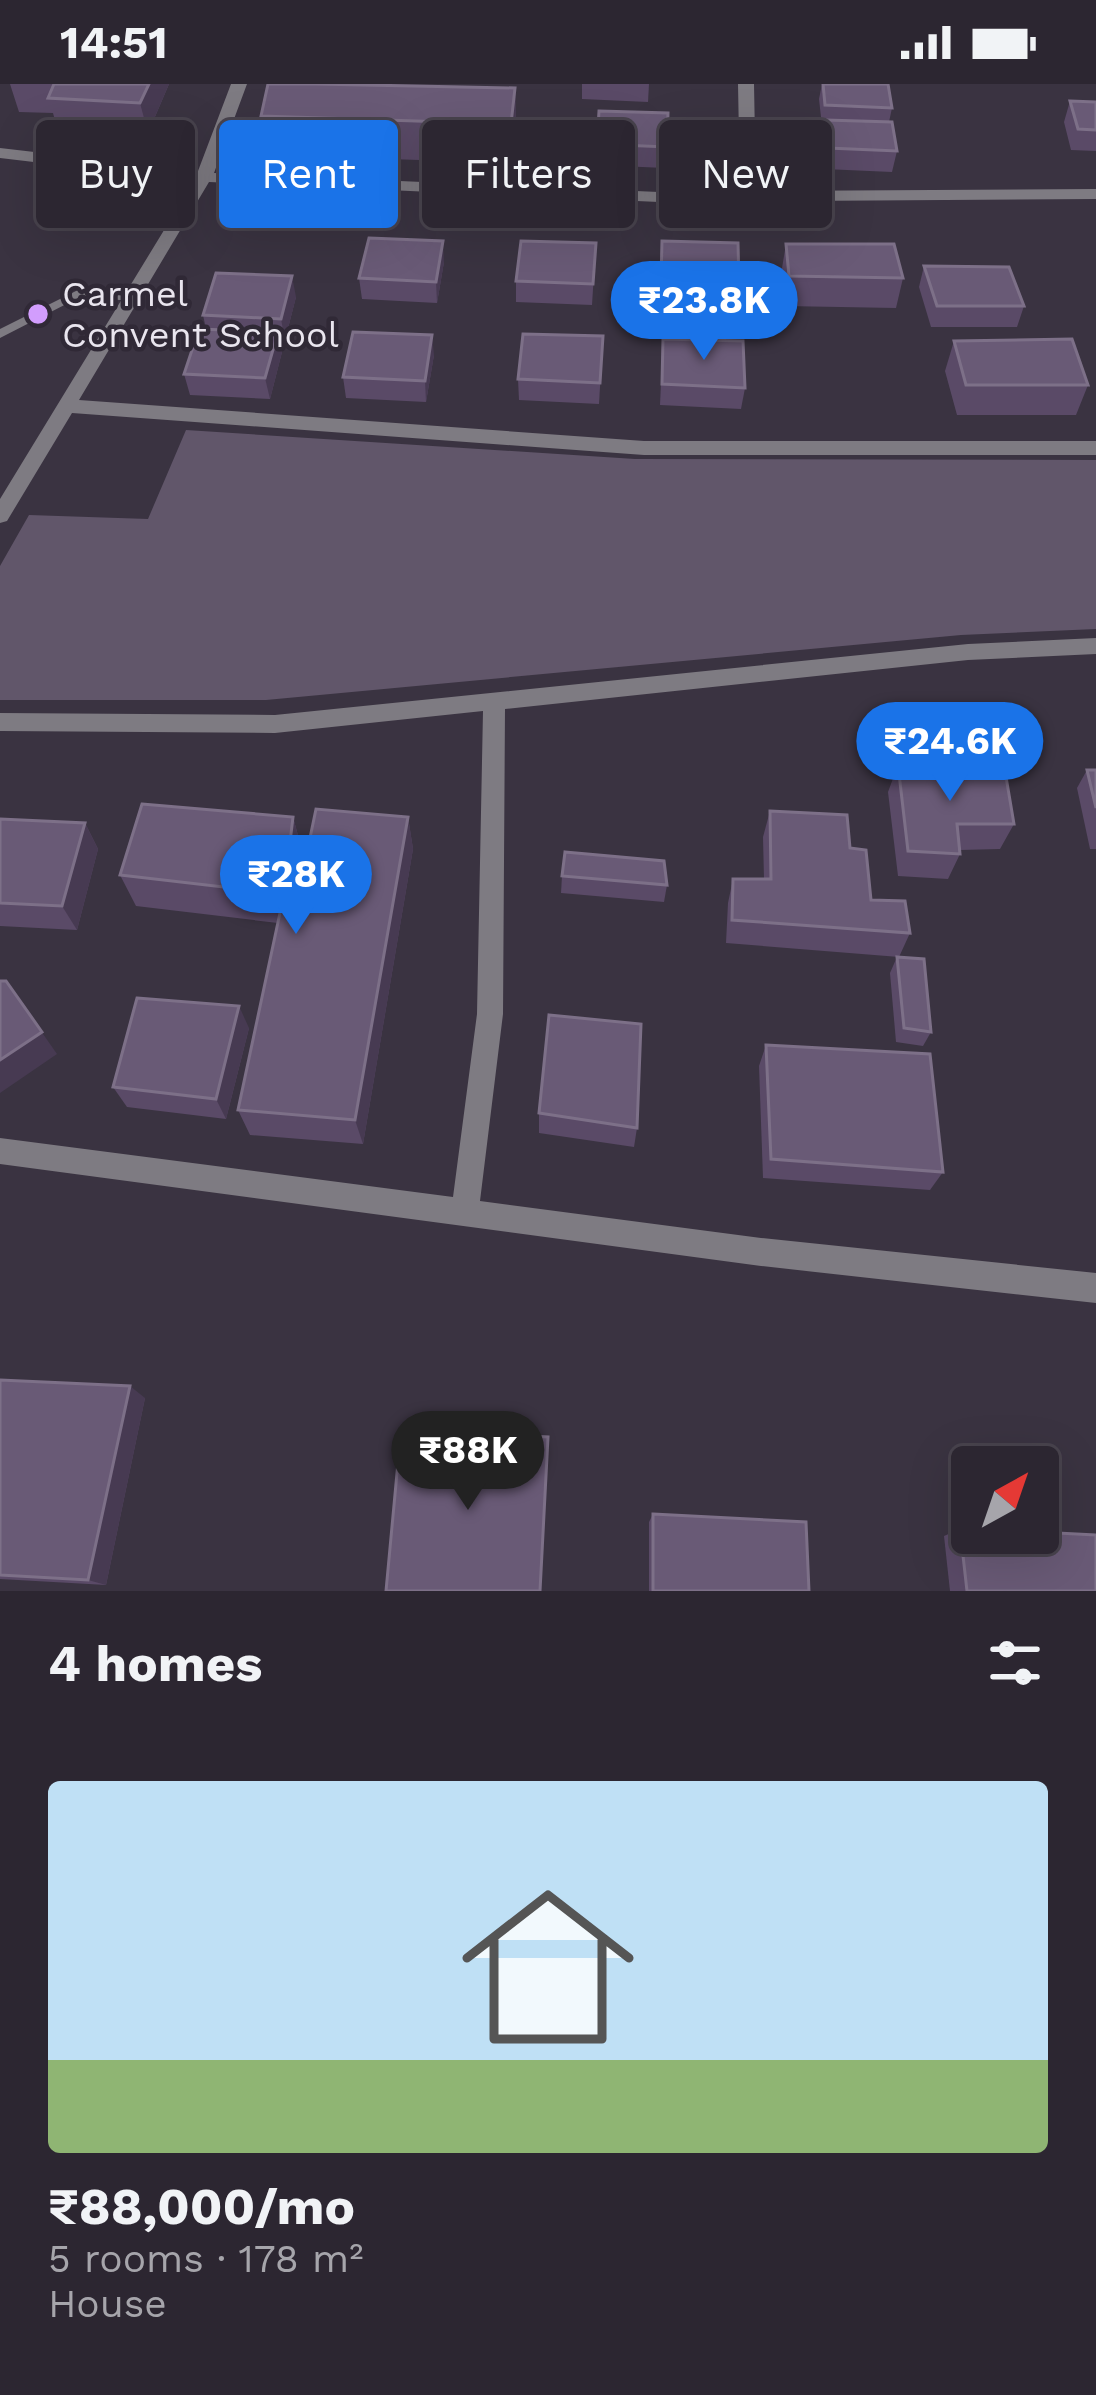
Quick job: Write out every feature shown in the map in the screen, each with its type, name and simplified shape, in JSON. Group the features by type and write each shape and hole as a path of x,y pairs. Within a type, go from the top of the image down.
{"street":[{"path":"0,516 204,177 239,84"},
{"path":"746,84 747,120"},
{"path":"0,153 204,177 659,197"},
{"path":"832,196 1096,194"},
{"path":"69,406 644,448 1096,448"},
{"path":"0,722 275,724 968,652 1096,646"},
{"path":"465,1212 490,1014 494,702"},
{"path":"0,1151 761,1252 1096,1288"}],"lane":[{"path":"0,334 78,292 134,298"}],"shaded area":[{"path":"186,430 635,459 1096,460 1096,629 961,635 266,700 0,700 0,566 29,515 148,519"}],"building":[{"path":"54,84 149,84 140,103 48,98"},
{"path":"268,84 515,88 511,120 261,116"},
{"path":"823,84 888,84 892,108 825,105"},
{"path":"1070,101 1096,102 1096,130 1078,129"},
{"path":"599,111 668,113 668,120 659,120 659,147 635,146 635,120 598,120"},
{"path":"832,120 892,122 897,151 832,148"},
{"path":"369,238 443,241 436,282 359,278"},
{"path":"521,241 596,243 593,284 516,281"},
{"path":"662,241 738,243 739,285 661,281"},
{"path":"786,244 894,244 903,278 789,276"},
{"path":"924,266 1009,267 1024,306 937,306"},
{"path":"216,273 292,276 281,319 203,315"},
{"path":"199,329 278,332 265,378 184,374"},
{"path":"353,332 432,335 425,381 343,377"},
{"path":"523,334 603,336 600,383 518,379"},
{"path":"663,339 743,341 745,388 662,384"},
{"path":"1072,339 1088,385 966,385 954,341"},
{"path":"898,765 1005,771 1014,824 957,824 960,854 908,851"},
{"path":"1087,770 1096,770 1096,808"},
{"path":"142,804 293,817 288,859 305,862 316,809 408,817 355,1120 238,1110 284,894 120,875"},
{"path":"770,811 847,815 850,848 866,850 871,900 905,901 910,933 732,920 733,879 771,879"},
{"path":"0,819 85,823 62,906 0,903"},
{"path":"565,852 664,861 667,885 562,876"},
{"path":"897,957 924,959 931,1032 904,1028"},
{"path":"0,981 6,981 42,1032 0,1060"},
{"path":"137,998 239,1006 216,1099 113,1087"},
{"path":"549,1015 641,1024 637,1128 539,1113"},
{"path":"766,1045 930,1054 943,1172 771,1159"},
{"path":"0,1380 130,1386 88,1580 0,1575"},
{"path":"401,1430 548,1437 540,1591 386,1591"},
{"path":"653,1514 806,1522 809,1591 653,1591"},
{"path":"1059,1533 1096,1535 1096,1591 967,1591 963,1554 1059,1554"}],"place":[{"name":"Carmel Convent School","path":"38,314"}]}
